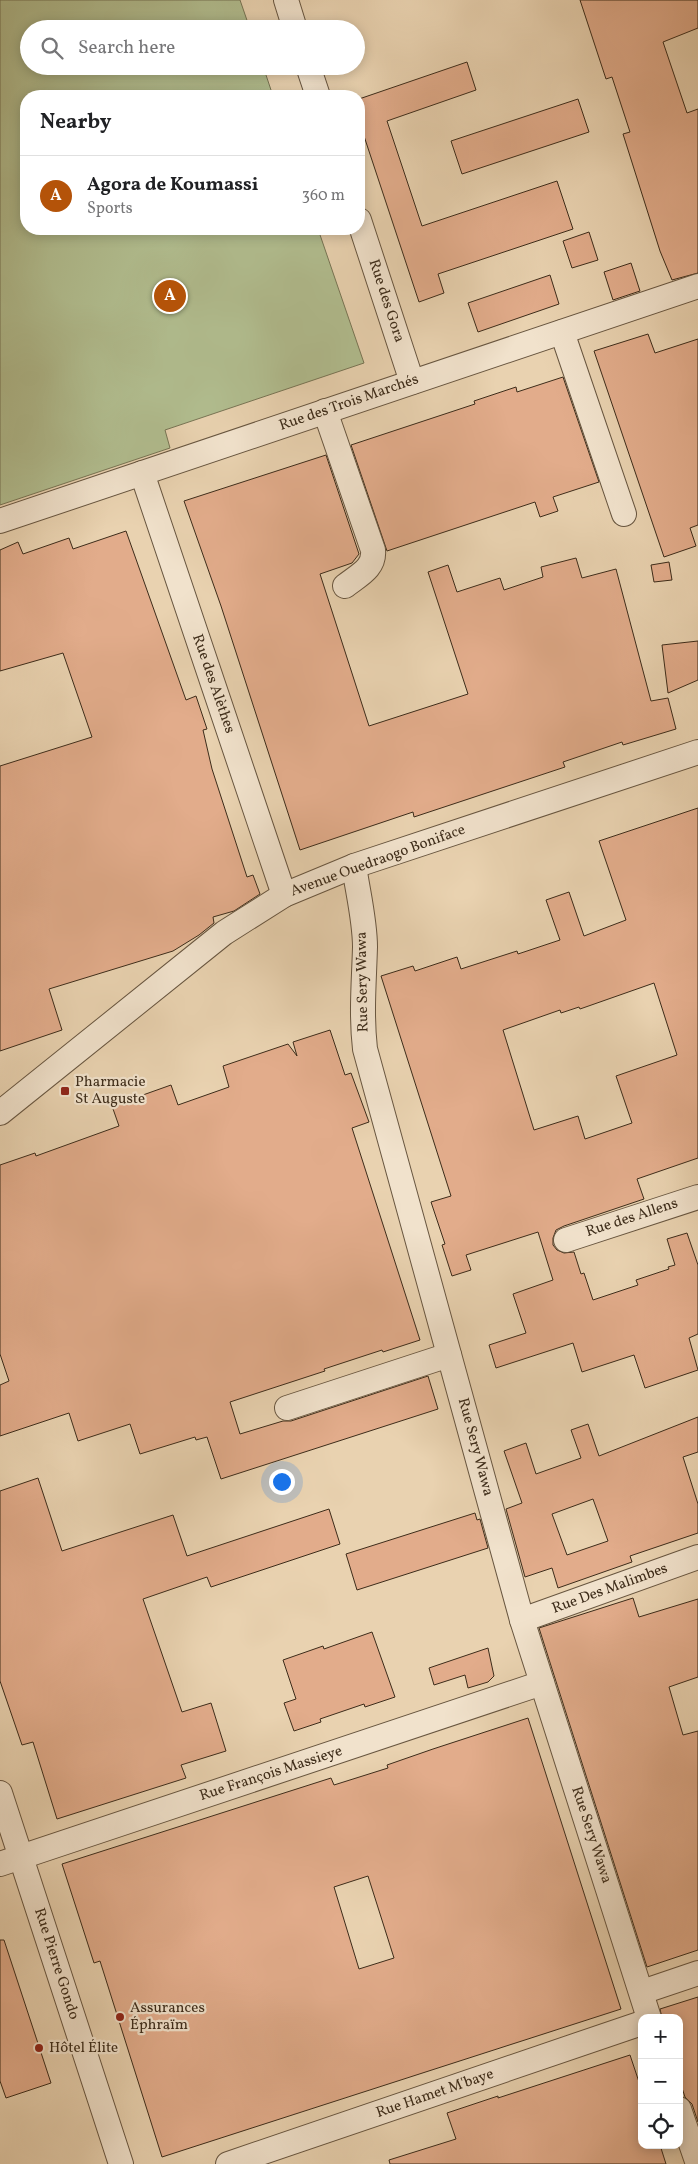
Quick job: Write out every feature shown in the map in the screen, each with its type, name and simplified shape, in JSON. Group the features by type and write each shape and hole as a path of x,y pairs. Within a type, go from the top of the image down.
{"street":[{"path":"286,0 292,20"},
{"path":"311,75 316,90"},
{"name":"Rue des Gora","path":"364,235 412,382"},
{"name":"Rue des Trois Marchés","path":"0,521 698,286"},
{"path":"562,332 624,514"},
{"path":"325,411 373,550 374,559 371,565 346,586"},
{"name":"Rue des Alèthes","path":"142,473 284,895"},
{"name":"Avenue Ouedraogo Boniface","path":"0,1113 224,933 284,895 354,866 698,752"},
{"name":"Rue Sery Wawa","path":"354,866 365,946 362,1014 365,1049 522,1620 648,2014"},
{"name":"Rue des Allens","path":"566,1240 698,1197"},
{"path":"287,1408 449,1355"},
{"name":"Rue Des Malimbes","path":"522,1620 698,1557"},
{"name":"Rue François Massieye","path":"10,1861 542,1683"},
{"name":"Rue Pierre Gondo","path":"0,1793 10,1861 121,2164"},
{"path":"642,1992 698,1973"},
{"name":"Rue Hamet M'baye","path":"228,2164 638,2025"},
{"path":"683,2121 698,2164"}],"green space":[{"path":"0,0 240,0 247,20 20,20 20,75 266,75 271,90 20,90 20,235 320,235 364,363 165,430 170,448 0,505"}],"building":[{"path":"580,0 698,0 698,28 663,42 687,113 698,109 698,273 672,280 660,251 623,134 630,132 612,77 606,79"},
{"path":"467,62 476,90 387,121 422,226 557,181 573,229 438,274 444,293 419,302 365,139 365,97"},
{"path":"578,99 589,132 462,174 451,141"},
{"path":"589,232 598,260 572,268 563,241"},
{"path":"631,263 640,291 613,300 604,272"},
{"path":"550,275 559,304 478,332 468,303"},
{"path":"648,334 655,353 698,339 698,525 690,528 696,546 664,557 594,351"},
{"path":"563,377 599,482 553,497 558,511 540,517 535,502 387,551 351,445 475,404 474,401 516,387 517,392"},
{"path":"326,455 359,554 352,563 320,574 369,726 468,694 428,572 448,565 457,592 500,578 504,590 543,577 541,567 576,558 582,578 616,569 651,701 668,698 676,729 623,745 622,742 563,762 565,767 414,817 413,812 300,850 221,606 184,501"},
{"path":"126,531 186,700 196,696 207,729 203,730 212,769 247,877 253,875 260,894 234,911 213,917 214,923 173,951 49,989 62,1030 0,1051 0,766 92,737 63,653 0,671 0,550 18,542 23,554 69,538 73,549"},
{"path":"669,562 672,580 654,582 651,565"},
{"path":"698,641 698,680 668,693 662,645"},
{"path":"698,808 698,1158 637,1179 644,1199 564,1226 556,1230 553,1238 553,1245 557,1250 564,1253 574,1252 581,1274 584,1273 593,1300 638,1285 636,1280 669,1269 668,1267 675,1265 667,1239 687,1233 698,1265 698,1334 689,1338 698,1370 645,1388 634,1355 582,1372 573,1343 496,1368 489,1345 526,1333 513,1294 553,1280 538,1232 466,1255 471,1270 452,1276 442,1245 445,1244 431,1202 451,1196 381,976 413,966 415,971 457,957 461,969 517,951 518,954 560,940 546,900 569,892 584,936 626,920 599,841","holes":["654,983 677,1055 616,1076 632,1123 585,1139 578,1116 534,1130 503,1030 560,1010 561,1013 579,1007 580,1009"]},
{"path":"330,1030 345,1075 351,1073 369,1122 352,1128 420,1340 383,1352 382,1350 230,1402 240,1434 283,1421 291,1421 428,1376 438,1409 221,1479 207,1437 196,1440 195,1437 140,1454 130,1424 78,1441 69,1413 0,1436 0,1385 9,1381 0,1354 0,1165 35,1153 36,1156 119,1126 112,1106 171,1085 178,1105 229,1087 223,1066 288,1044 297,1056 293,1042"},
{"path":"698,1417 698,1452 683,1457 698,1504 698,1533 630,1556 632,1562 558,1588 552,1568 525,1577 506,1509 522,1503 504,1451 526,1443 536,1474 581,1458 571,1430 588,1424 599,1456","holes":["593,1499 608,1541 567,1555 552,1514"]},
{"path":"38,1478 62,1551 173,1515 187,1556 329,1509 340,1544 211,1587 207,1577 143,1599 182,1712 211,1703 226,1751 181,1765 186,1778 57,1819 33,1742 22,1745 0,1681 0,1491"},
{"path":"475,1513 477,1520 480,1519 488,1548 357,1590 346,1554"},
{"path":"633,1598 639,1617 698,1599 698,1677 669,1687 683,1735 698,1731 698,1950 647,1967 539,1628"},
{"path":"372,1632 395,1697 365,1707 364,1704 320,1719 321,1722 294,1731 284,1703 296,1699 283,1660 323,1646 324,1649"},
{"path":"488,1648 494,1676 488,1682 468,1688 465,1675 434,1685 429,1668"},
{"path":"528,1718 621,2009 162,2157 100,1961 94,1963 62,1864 331,1778 334,1785 388,1768 387,1765","holes":["368,1876 394,1958 359,1969 334,1887"]},
{"path":"0,1940 4,1940 51,2083 6,2098 0,2081"},
{"path":"698,1997 698,2122 692,2104 685,2097 683,2091 683,2014 661,2014 660,2009"},
{"path":"630,2055 638,2079 638,2149 661,2149 666,2164 390,2164 389,2160 456,2139 447,2113 498,2096 498,2098"}],"place":[{"name":"Agora de Koumassi","path":"170,296"},
{"name":"Pharmacie St Auguste","path":"65,1091"},
{"name":"Assurances Éphraïm","path":"120,2017"},
{"name":"Hôtel Élite","path":"39,2048"}]}
